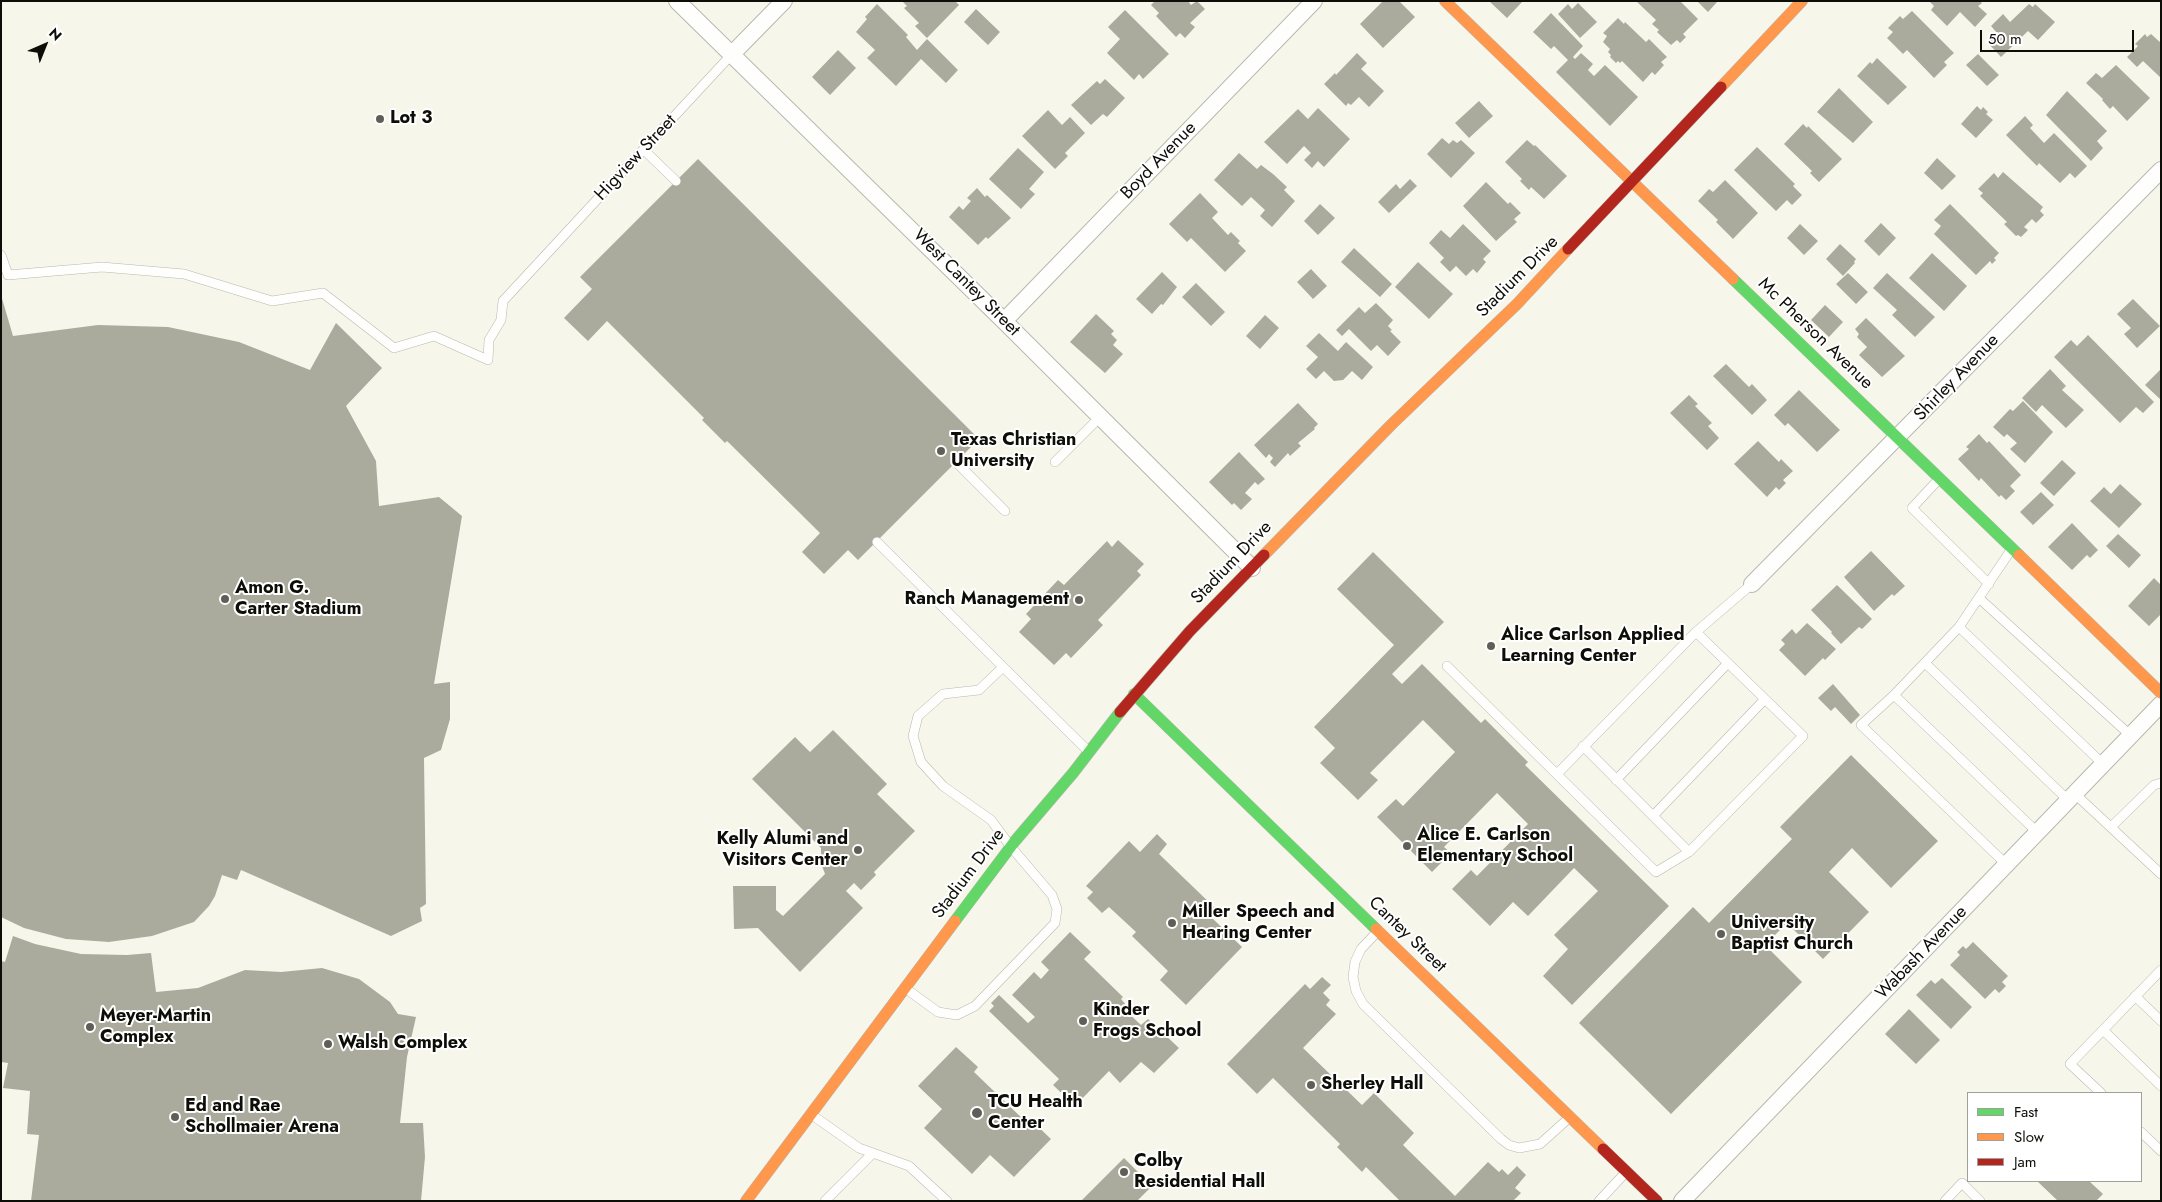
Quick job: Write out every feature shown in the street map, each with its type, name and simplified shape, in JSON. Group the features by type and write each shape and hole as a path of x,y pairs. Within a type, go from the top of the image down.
{"street":[{"name":"West Cantey Street","path":"678,1 1252,568"},
{"name":"Higview Street","path":"732,54 784,1"},
{"name":"Boyd Avenue","path":"1004,321 1314,1"},
{"name":"Mc Pherson Avenue","path":"1445,1 2161,693"},
{"name":"Stadium Drive","path":"746,1201 1011,847 1134,694 1190,632 1391,425 1524,297 1802,1"},
{"name":"Shirley Avenue","path":"1752,584 2161,170"},
{"name":"Cantey Street","path":"1134,694 1657,1201"},
{"name":"Wabash Avenue","path":"1682,1201 2161,704"}],"lane":[{"name":"Higview Street","path":"1,255 8,275 102,267 184,274 272,301 323,293 394,348 434,336 488,360 488,340 501,320 504,301 732,54"},
{"path":"644,150 676,181"},
{"path":"1055,462 1100,417"},
{"path":"956,462 1005,511"},
{"path":"1938,479 1912,508 1989,584"},
{"path":"876,542 1089,752"},
{"path":"2007,865 1861,725 1894,695 1959,627 1980,599 2011,550"},
{"path":"1557,774 1696,632 1752,584"},
{"path":"1980,599 2130,735"},
{"path":"1959,627 2103,764"},
{"path":"1447,666 1656,872 1689,852 1803,736 1696,632"},
{"path":"1616,780 1728,663"},
{"path":"1925,663 2071,796 2111,827 2161,874"},
{"path":"905,988 938,1012 957,1015 975,1006 1055,923 1057,909 1052,895 1011,847 991,820 943,786 921,762 913,736 918,716 943,694 979,690 1002,668"},
{"path":"1894,695 2038,832"},
{"path":"1653,816 1765,700"},
{"path":"1583,746 1689,852"},
{"path":"2111,827 2154,785 2161,783"},
{"path":"1378,931 1361,949 1355,962 1353,977 1356,991 1363,1004 1497,1135 1509,1144 1519,1148 1530,1147 1540,1144 1548,1138 1570,1116"},
{"path":"2100,1092 2070,1064 2161,970"},
{"path":"2136,996 2161,1021"},
{"path":"2103,1030 2161,1086"},
{"path":"811,1115 859,1148 909,1166 947,1201"},
{"path":"2142,1133 2161,1151"},
{"path":"825,1201 873,1153"},
{"path":"1599,1201 1626,1171"},
{"path":"1945,1201 1962,1183 1980,1201"}],"building":[{"path":"902,1 955,1 959,5 927,38 915,26 919,23 904,8 907,6"},
{"path":"1155,1 1188,1 1191,5 1197,1 1205,9 1190,23 1195,27 1185,38 1180,33 1176,37 1156,16 1159,13 1151,5"},
{"path":"1383,1 1399,1 1415,17 1383,48 1360,24"},
{"path":"1489,1 1523,1 1507,18"},
{"path":"1636,1 1680,1 1698,19 1683,34 1686,37 1680,43 1677,40 1671,45 1657,32 1659,30 1652,24 1656,20"},
{"path":"1697,1 1718,1 1708,12"},
{"path":"1929,1 1980,1 1982,3 1978,6 1987,14 1975,27 1960,12 1947,26 1931,10 1934,6"},
{"path":"1578,3 1597,22 1580,38 1558,14 1568,4 1572,9"},
{"path":"877,4 908,35 906,37 917,50 927,39 958,70 946,83 921,59 896,86 867,58 875,50 856,32 867,19 865,17"},
{"path":"2029,4 2033,7 2035,4 2055,22 2038,40 2028,31 2001,57 1988,43 1998,34 1991,26 2003,14 2010,22"},
{"path":"976,9 1000,32 988,45 964,22"},
{"path":"1125,10 1169,54 1143,79 1139,74 1134,80 1107,53 1120,39 1108,27"},
{"path":"1912,11 1954,53 1944,62 1947,65 1934,78 1907,50 1903,54 1887,38 1893,32 1888,28 1900,16 1903,19"},
{"path":"1551,13 1583,46 1573,57 1575,59 1581,53 1593,64 1588,70 1594,76 1605,65 1638,97 1610,126 1556,72 1568,60 1554,46 1551,49 1533,32"},
{"path":"1618,18 1624,24 1625,22 1646,42 1649,39 1667,57 1661,62 1664,65 1655,75 1652,72 1643,82 1622,61 1616,63 1610,57 1611,55 1608,52 1610,49 1603,42 1607,36 1603,33"},
{"path":"2145,34 2147,37 2151,34 2161,43 2161,78 2143,61 2137,67 2127,57 2138,46 2135,44"},
{"path":"838,50 856,68 830,95 812,77"},
{"path":"1357,53 1367,63 1361,69 1384,91 1369,107 1359,97 1351,105 1348,103 1346,106 1324,84 1335,73 1336,75"},
{"path":"1978,54 1999,75 1987,86 1966,65"},
{"path":"1877,58 1907,87 1888,105 1857,76 1870,62 1872,64"},
{"path":"2116,65 2150,98 2127,121 2113,106 2110,109 2103,99 2086,83 2096,73 2102,78"},
{"path":"1105,79 1125,98 1107,117 1103,114 1091,125 1071,105 1097,81 1100,84"},
{"path":"1839,88 1873,122 1853,143 1817,112"},
{"path":"2067,91 2107,131 2097,141 2103,148 2091,161 2046,115"},
{"path":"1479,101 1493,116 1469,138 1455,123"},
{"path":"1977,106 1981,110 1983,107 1988,112 1986,114 1993,120 1976,138 1961,124"},
{"path":"1318,108 1350,139 1324,167 1318,161 1312,168 1304,160 1311,153 1304,146 1287,164 1264,142 1298,109 1308,119"},
{"path":"1048,110 1062,125 1070,117 1085,133 1065,153 1068,156 1055,169 1022,136"},
{"path":"2025,116 2033,125 2030,128 2044,143 2054,133 2087,166 2075,178 2070,173 2060,183 2039,163 2037,166 2006,135"},
{"path":"1803,124 1807,128 1808,126 1842,159 1819,182 1810,173 1812,171 1784,144"},
{"path":"1442,138 1449,144 1453,140 1457,143 1461,140 1475,153 1451,178 1427,154"},
{"path":"1527,140 1535,145 1567,176 1544,199 1531,187 1529,190 1520,181 1522,179 1505,162"},
{"path":"1757,147 1795,184 1793,186 1802,195 1792,205 1787,200 1776,211 1734,170"},
{"path":"1018,148 1044,172 1029,189 1035,194 1021,209 989,179"},
{"path":"1239,153 1257,169 1261,165 1273,174 1287,187 1284,190 1295,201 1272,227 1260,216 1265,210 1251,197 1242,206 1214,180"},
{"path":"1937,158 1956,176 1942,190 1924,173"},
{"path":"698,159 979,439 858,560 848,550 824,574 802,552 820,533 727,441 725,443 702,420 704,418 607,321 588,341 564,318 592,289 580,277"},
{"path":"2003,172 2043,207 2040,211 2044,215 2036,223 2032,219 2024,227 2028,230 2021,237 2016,236 2004,224 2007,222 1980,196 1983,193 1978,189 1994,173 1998,178"},
{"path":"1410,179 1417,186 1389,213 1378,202 1396,184 1400,189"},
{"path":"1725,180 1758,213 1733,239 1716,222 1718,220 1698,201 1709,189 1713,192"},
{"path":"1486,182 1508,204 1510,202 1521,213 1514,219 1517,222 1496,241 1463,206"},
{"path":"977,188 1011,218 988,239 986,237 978,245 949,217 959,206 963,210 971,201 967,198"},
{"path":"1200,193 1218,212 1212,218 1228,235 1231,232 1246,251 1225,272 1191,238 1187,242 1169,224"},
{"path":"1320,204 1335,218 1318,235 1304,221"},
{"path":"1950,204 1999,253 1994,258 1996,260 1992,264 1990,261 1976,275 1934,234 1941,226 1934,220"},
{"path":"1881,223 1896,238 1879,256 1864,241"},
{"path":"1463,224 1491,251 1483,259 1486,262 1477,273 1473,269 1466,276 1456,266 1450,272 1440,262 1444,258 1429,243 1441,230 1450,238"},
{"path":"1800,224 1818,241 1804,255 1787,238"},
{"path":"1840,244 1856,259 1855,263 1843,276 1826,259"},
{"path":"1354,248 1392,284 1380,297 1341,262"},
{"path":"1932,253 1967,286 1944,311 1909,278"},
{"path":"1418,262 1453,294 1429,319 1395,287"},
{"path":"1311,269 1327,286 1313,299 1297,282"},
{"path":"1162,272 1177,287 1163,305 1161,304 1152,314 1136,299"},
{"path":"1848,273 1868,292 1856,304 1836,284"},
{"path":"1887,273 1935,317 1915,337 1892,315 1897,310 1873,288"},
{"path":"1196,283 1225,312 1211,326 1182,297"},
{"name":"Amon G. Carter Stadium","path":"1,295 13,336 98,325 168,327 239,342 310,370 336,323 382,368 346,406 376,461 379,506 439,497 462,516 434,684 450,682 450,719 441,750 424,758 426,904 420,908 422,921 391,936 241,870 237,880 222,875 215,896 209,906 194,922 152,936 109,942 66,939 24,928 1,917"},
{"path":"2133,299 2160,326 2137,348 2124,334 2131,328 2117,314"},
{"path":"1376,303 1393,320 1388,326 1392,330 1390,331 1401,342 1388,356 1377,345 1371,351 1349,329 1342,336 1336,330 1359,307 1365,313"},
{"path":"1825,305 1843,322 1829,337 1811,320"},
{"path":"1096,314 1114,331 1111,334 1117,340 1113,345 1123,354 1105,373 1070,342"},
{"path":"1265,315 1279,328 1260,349 1246,336"},
{"path":"1866,318 1905,356 1882,377 1859,355 1867,347 1857,337 1859,334 1855,329"},
{"path":"1319,333 1338,351 1346,342 1373,367 1362,380 1352,371 1343,380 1334,381 1324,371 1316,379 1306,369 1318,357 1306,346"},
{"path":"2088,335 2154,402 2143,413 2136,407 2120,423 2054,357 2071,340 2077,346"},
{"path":"1726,364 1749,387 1752,384 1767,400 1752,415 1713,376"},
{"path":"2050,369 2066,386 2062,390 2084,410 2066,428 2042,405 2036,412 2022,398"},
{"path":"2161,369 2161,400 2145,385"},
{"path":"1799,390 1840,430 1817,452 1788,423 1785,426 1774,415"},
{"path":"1689,395 1698,404 1695,406 1712,423 1708,426 1719,438 1707,450 1670,413"},
{"path":"2023,401 2053,432 2025,463 2010,449 2017,443 2007,434 2004,437 1993,427 2010,409 2013,411"},
{"path":"1298,403 1318,424 1315,429 1298,443 1301,446 1290,456 1288,453 1275,467 1270,462 1273,458 1269,454 1266,458 1254,445"},
{"path":"1979,434 1987,443 1989,441 2021,475 2010,486 2015,491 2006,500 2001,495 1999,497 1981,478 1979,481 1958,459 1969,449 1966,447"},
{"path":"1758,441 1779,462 1781,459 1793,471 1783,480 1786,483 1779,490 1776,487 1767,497 1734,464"},
{"path":"1239,452 1265,479 1258,485 1255,482 1245,493 1252,499 1241,510 1234,503 1232,505 1209,482"},
{"path":"2062,460 2076,473 2054,496 2040,483"},
{"path":"2120,484 2142,504 2119,528 2090,501 2104,487 2111,494"},
{"path":"2041,492 2054,505 2033,525 2020,512"},
{"path":"2072,523 2098,550 2090,558 2087,555 2072,570 2048,547"},
{"path":"2118,534 2141,555 2129,568 2106,546"},
{"name":"Ranch Management","path":"1118,540 1144,564 1137,571 1141,575 1098,620 1103,625 1071,658 1066,653 1054,665 1019,632 1031,619 1026,614 1058,580 1064,585 1107,541 1112,547"},
{"path":"1871,551 1905,586 1894,596 1892,594 1874,611 1844,577"},
{"path":"1373,552 1444,622 1392,674 1402,684 1422,664 1481,723 1485,719 1528,762 1525,765 1669,906 1572,1005 1543,976 1568,949 1554,935 1598,891 1574,868 1528,916 1513,902 1490,926 1452,889 1471,870 1477,876 1528,824 1497,793 1444,847 1451,853 1432,872 1377,817 1396,799 1403,806 1455,752 1423,720 1370,773 1378,780 1358,800 1320,763 1335,748 1314,727 1394,645 1337,589"},
{"path":"2154,578 2161,585 2161,614 2149,626 2128,606"},
{"path":"1837,585 1872,619 1862,629 1859,627 1841,644 1811,610"},
{"path":"1807,623 1836,649 1825,660 1823,658 1805,676 1779,650 1785,644 1781,640 1792,629 1796,634"},
{"path":"1833,684 1860,715 1851,724 1835,707 1831,711 1818,698"},
{"name":"Kelly Alumi and Visitors Center","path":"833,730 887,784 877,794 915,831 874,872 876,875 861,890 854,883 846,891 863,908 800,972 758,928 734,929 733,886 776,886 776,910 783,916 825,874 821,863 821,848 752,779 795,737 810,752"},
{"name":"University Baptist Church","path":"1851,755 1938,841 1891,888 1852,848 1829,872 1869,912 1823,959 1787,923 1765,945 1802,982 1671,1114 1579,1023 1693,907 1709,923 1792,839 1780,827"},
{"name":"Miller Speech and Hearing Center","path":"1157,834 1167,844 1159,854 1215,908 1209,915 1242,947 1186,1005 1160,980 1168,971 1132,936 1136,932 1109,907 1102,913 1087,898 1093,892 1086,886 1129,841 1140,852"},
{"name":"Kinder Frogs School","path":"1070,932 1091,952 1084,959 1123,997 1121,999 1127,1006 1124,1009 1141,1025 1148,1019 1179,1048 1154,1073 1141,1062 1120,1083 1109,1071 1075,1106 1053,1085 1059,1079 989,1011 994,1006 991,1003 999,995 1028,1023 1035,1017 1012,995 1034,972 1041,979 1049,970 1041,962"},
{"path":"13,936 35,944 81,954 127,955 151,953 156,992 198,988 245,970 281,972 322,968 359,979 390,1002 398,1014 416,1017 407,1057 400,1123 423,1123 425,1157 421,1201 31,1201 39,1135 27,1134 30,1091 3,1088 8,1063 1,1062 1,961 5,962"},
{"path":"1973,942 2008,976 2002,982 2006,986 1999,993 1995,989 1985,999 1950,965 1960,955 1957,952 1963,946 1966,949"},
{"name":"Sherley Hall","path":"1322,977 1331,985 1323,993 1330,1000 1326,1005 1336,1014 1303,1048 1362,1105 1374,1093 1414,1133 1403,1145 1455,1196 1488,1162 1499,1172 1502,1169 1508,1175 1517,1166 1526,1175 1515,1188 1521,1193 1513,1201 1400,1201 1366,1167 1362,1172 1337,1147 1340,1144 1273,1078 1257,1094 1227,1064 1305,984 1310,989"},
{"path":"1942,978 1972,1007 1951,1029 1916,995 1931,980 1935,984"},
{"path":"1909,1009 1940,1040 1916,1064 1885,1034"},
{"name":"TCU Health Center","path":"956,1047 978,1067 974,1072 1026,1122 1029,1118 1051,1139 1014,1177 990,1155 972,1174 924,1128 942,1109 918,1086"},
{"name":"Colby Residential Hall","path":"1124,1158 1152,1186 1137,1201 1081,1201"},
{"path":"2038,1182 2090,1182 2103,1194 2096,1201 2058,1201"}],"traffic: fast":[{"path":"1733,279 2019,555"},
{"path":"1134,694 1376,929"},
{"path":"955,921 1015,841 1073,773 1120,712"}],"traffic: slow":[{"path":"1445,1 1733,279"},
{"path":"1721,87 1802,1"},
{"path":"1264,555 1391,425 1517,304 1568,249"},
{"path":"2019,555 2161,693"},
{"path":"746,1201 955,921"},
{"path":"1376,929 1603,1149"}],"traffic: jam":[{"path":"1568,249 1721,87"},
{"path":"1120,712 1190,631 1264,555"},
{"path":"1603,1149 1657,1201"}],"place":[{"name":"Lot 3","path":"380,119"},
{"name":"Texas Christian University","path":"941,451"},
{"name":"Amon G. Carter Stadium","path":"225,599"},
{"name":"Ranch Management","path":"1079,600"},
{"name":"Alice Carlson Applied Learning Center","path":"1491,646"},
{"name":"Alice E. Carlson Elementary School","path":"1407,846"},
{"name":"Kelly Alumi and Visitors Center","path":"858,850"},
{"name":"Miller Speech and Hearing Center","path":"1172,923"},
{"name":"University Baptist Church","path":"1721,934"},
{"name":"Kinder Frogs School","path":"1083,1021"},
{"name":"Meyer-Martin Complex","path":"90,1027"},
{"name":"Walsh Complex","path":"328,1044"},
{"name":"Sherley Hall","path":"1311,1085"},
{"name":"TCU Health Center","path":"977,1113"},
{"name":"Ed and Rae Schollmaier Arena","path":"175,1117"},
{"name":"Colby Residential Hall","path":"1124,1172"}]}
